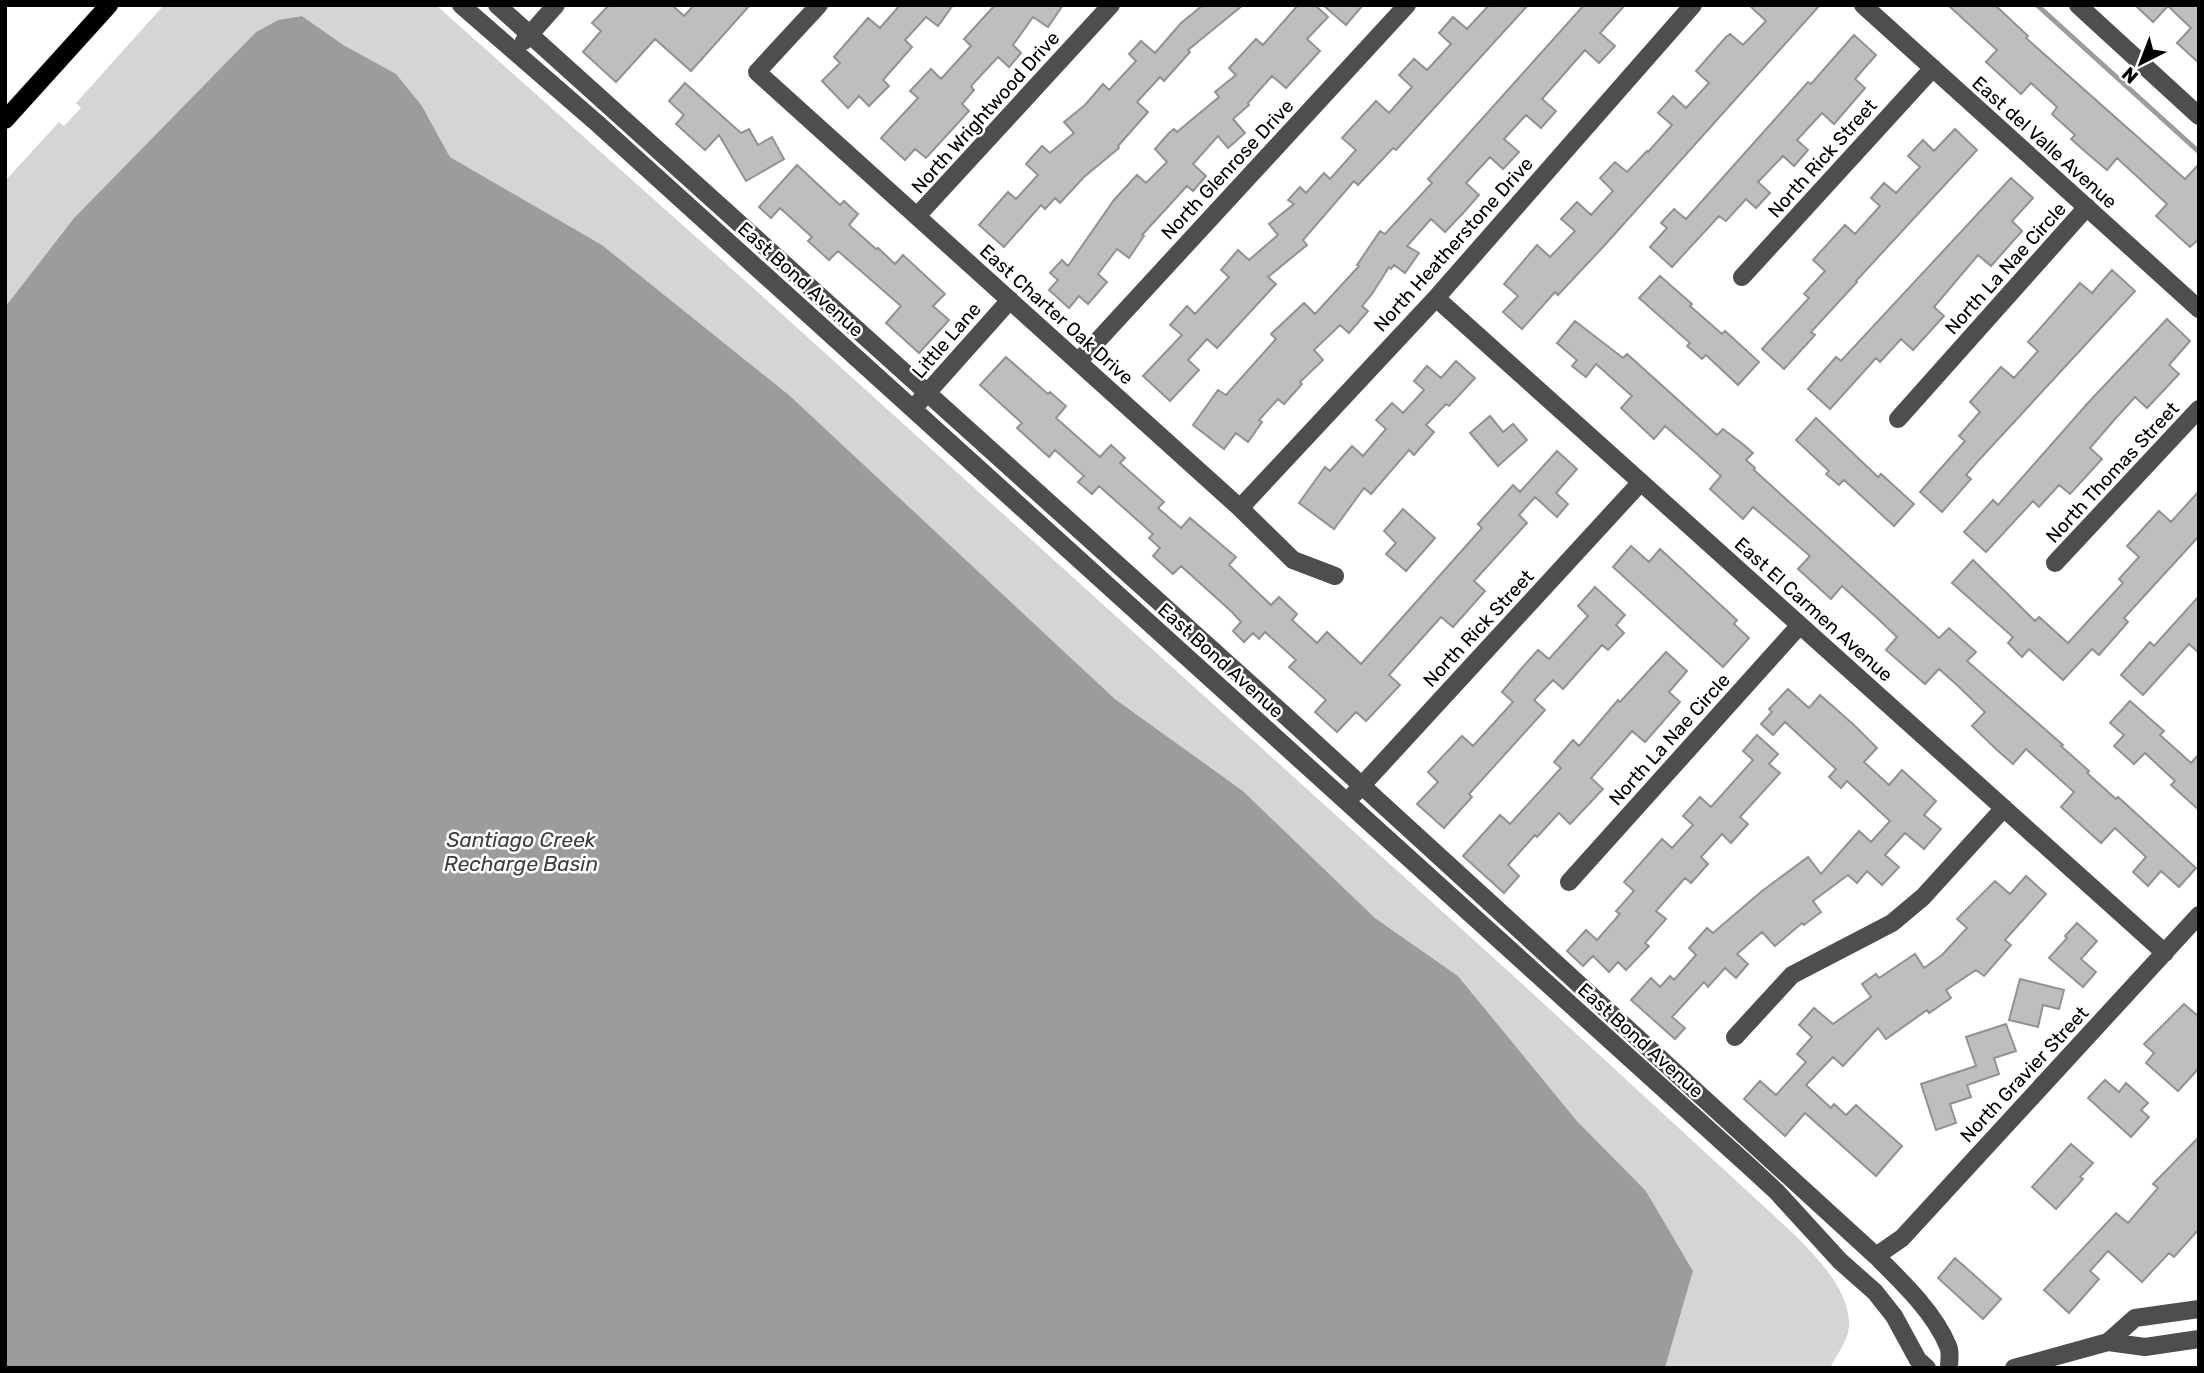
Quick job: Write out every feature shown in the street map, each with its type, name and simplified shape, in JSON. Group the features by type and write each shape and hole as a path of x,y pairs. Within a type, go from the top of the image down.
{"main road":[{"path":"5,120 109,5"}],"street":[{"name":"East Bond Avenue","path":"461,5 608,133 1777,1192 1840,1261 1875,1292 1894,1316 1918,1360 1927,1368"},
{"name":"East Bond Avenue","path":"497,5 1877,1256 1912,1293 1935,1324 1950,1349 1949,1368"},
{"path":"515,52 556,5"},
{"name":"East Charter Oak Drive","path":"819,5 757,72 1240,508 1293,561 1335,576"},
{"name":"North Wrightwood Drive","path":"918,215 1111,5"},
{"name":"North Glenrose Drive","path":"1079,362 1406,5"},
{"name":"North Heatherstone Drive","path":"1240,508 1436,298 1693,5"},
{"name":"East del Valle Avenue","path":"1863,5 2199,309"},
{"path":"2078,5 2199,116"},
{"name":"North Rick Street","path":"1742,276 1933,68"},
{"name":"North La Nae Circle","path":"1898,419 2087,207"},
{"name":"East El Carmen Avenue","path":"1436,298 2165,953"},
{"name":"Little Lane","path":"913,409 1010,299"},
{"name":"North Thomas Street","path":"2055,563 2199,409"},
{"name":"North Rick Street","path":"1346,802 1641,482"},
{"name":"North La Nae Circle","path":"1569,882 1800,625"},
{"path":"1735,1037 1792,975 1892,923 1923,897 2004,808"},
{"name":"North Gravier Street","path":"1877,1256 1902,1238 2199,915"},
{"path":"2108,1342 2135,1318 2199,1309"},
{"path":"2014,1368 2108,1342 2145,1347 2199,1339"}],"shaded area":[{"path":"164,5 436,5 761,295 1518,980 1797,1237 1832,1278 1845,1301 1849,1327 1830,1368 1665,1368 1693,1271 1646,1191 1577,1121 1458,976 1375,918 1243,791 1115,699 789,395 602,245 450,157 422,106 302,16 278,20 256,32 74,218 5,307 5,181 59,122 64,126 81,108 76,103"}],"water":[{"name":"Santiago Creek Recharge Basin","path":"302,16 345,46 396,74 422,106 450,157 602,245 789,395 1115,699 1243,791 1375,918 1458,976 1577,1121 1646,1191 1693,1271 1665,1368 5,1368 5,307 74,218 256,32 278,20"}],"building":[{"path":"609,5 672,5 684,16 694,5 750,5 691,71 655,39 616,82 583,52 601,31 592,23"},
{"path":"900,5 953,5 938,26 926,17 905,40 912,47 883,80 889,86 869,106 859,96 848,108 822,81 840,63 834,57 868,18 880,28"},
{"path":"995,5 1063,5 1048,27 1033,17 1013,45 1021,53 1009,67 998,57 971,86 974,90 962,104 969,111 926,158 915,149 905,160 881,138 918,98 910,91 931,69 941,79 971,46 964,39"},
{"path":"1203,5 1243,5 1188,50 1190,52 1164,81 1160,77 1137,102 1148,112 1119,148 1084,177 1060,203 1055,198 1045,209 1041,205 1004,247 979,225 1008,192 1016,199 1038,175 1026,164 1042,146 1050,153 1074,133 1064,122 1085,105 1103,84 1109,90 1136,61 1129,54 1141,41 1155,53 1181,23"},
{"path":"1298,5 1315,5 1328,17 1307,39 1320,51 1286,88 1272,76 1249,105 1233,119 1245,133 1228,148 1218,136 1193,164 1206,176 1193,191 1187,186 1142,235 1144,236 1129,258 1117,249 1098,274 1107,282 1088,304 1079,296 1069,308 1049,290 1058,280 1050,273 1062,260 1068,266 1114,200 1137,175 1146,183 1167,162 1155,149 1169,133 1174,129 1177,132 1219,97 1215,92 1236,75 1229,68 1256,39 1263,45"},
{"path":"1323,5 1363,5 1346,25"},
{"path":"1489,5 1528,5 1396,150 1393,148 1358,185 1354,181 1303,240 1307,245 1268,277 1276,284 1217,348 1207,339 1188,360 1199,370 1170,401 1143,376 1182,335 1170,325 1187,306 1195,314 1229,277 1221,270 1238,250 1249,260 1278,235 1269,224 1294,204 1288,200 1300,187 1306,193 1324,173 1330,179 1356,150 1342,138 1376,101 1389,113 1412,87 1399,75 1414,59 1427,70 1451,44 1439,33 1453,17 1467,29"},
{"path":"1584,5 1625,5 1600,33 1615,46 1599,63 1585,50 1542,99 1556,111 1541,128 1526,115 1504,139 1519,152 1503,169 1490,157 1466,183 1479,195 1464,212 1445,232 1431,219 1407,246 1419,253 1405,273 1394,265 1391,269 1389,267 1362,306 1368,311 1349,333 1340,325 1314,350 1323,360 1300,382 1302,384 1284,404 1278,399 1259,420 1262,422 1248,442 1236,433 1224,449 1193,425 1218,390 1226,395 1276,339 1271,334 1304,303 1315,314 1359,266 1357,265 1380,231 1385,234 1432,183 1428,179"},
{"path":"1749,5 1820,5 1603,247 1558,295 1555,292 1522,329 1503,312 1518,296 1504,284 1537,245 1550,257 1575,231 1561,219 1577,202 1591,215 1613,191 1600,178 1615,162 1627,172 1648,152 1672,125 1658,113 1673,96 1686,108 1709,83 1696,71 1726,37 1730,34 1743,45 1766,21"},
{"path":"1948,5 1995,5 2028,36 2026,38 2185,179 2199,164 2199,239 2190,247 2156,216 2167,204 2117,158 2107,170 2071,139 2075,135 2052,114 2057,107 2031,83 2021,94 1986,62 1997,50"},
{"path":"2135,5 2199,5 2199,63 2177,43 2191,28 2168,6 2153,22"},
{"path":"1854,35 1876,55 1855,79 1865,88 1834,124 1822,113 1797,140 1808,150 1794,166 1783,156 1758,182 1770,193 1756,208 1746,199 1726,221 1719,216 1672,267 1650,247 1667,228 1661,223 1674,209 1686,219 1808,82 1811,84"},
{"path":"685,83 741,133 749,129 758,145 772,137 784,159 746,181 719,135 705,150 676,124 684,115 669,101"},
{"path":"1955,129 1977,150 1811,332 1815,335 1784,369 1762,349 1809,298 1804,294 1825,271 1813,260 1845,225 1855,234 1880,206 1871,198 1884,183 1896,193 1920,167 1908,156 1923,140 1934,151"},
{"path":"797,165 840,205 844,201 858,214 849,225 876,249 895,264 903,255 945,294 933,306 949,320 919,353 886,323 901,306 838,251 829,260 808,241 812,237 780,208 771,218 759,207"},
{"path":"2011,178 2033,198 2012,221 2022,231 1991,266 1978,255 1934,307 1944,316 1913,350 1901,339 1880,362 1876,358 1830,409 1808,389 1836,357 1841,361"},
{"path":"2112,270 2135,291 1979,460 1966,475 1971,479 1942,512 1920,492 1965,441 1959,436 1980,412 1970,402 2001,367 2014,378 2038,351 2028,342 2080,283 2092,293"},
{"path":"1660,276 1722,334 1725,331 1759,362 1738,385 1706,355 1702,359 1687,346 1690,343 1639,298"},
{"path":"2167,319 2190,341 2169,365 2179,374 2147,408 2135,397 2115,419 2090,448 2102,459 2070,494 2059,485 2039,507 2033,501 1986,552 1964,532 1993,500 1998,505"},
{"path":"1575,321 1623,358 1627,354 1717,435 1723,429 1744,445 1753,453 1746,460 1754,470 1939,638 1949,628 1976,652 1967,661 2063,745 2061,746 2089,771 2087,773 2116,799 2118,797 2196,868 2179,887 2161,871 2148,886 2133,872 2146,857 2115,828 2101,843 2061,807 2074,792 2026,749 2013,764 1997,750 1972,726 1985,712 1957,685 1939,669 1925,684 1886,650 1897,637 1842,586 1831,599 1798,569 1810,556 1753,507 1743,519 1710,489 1721,476 1697,454 1665,426 1654,439 1621,408 1632,396 1596,364 1586,377 1572,366 1577,360 1557,343"},
{"path":"1006,357 1066,406 1056,418 1100,457 1111,445 1125,458 1120,463 1164,502 1158,508 1181,528 1190,518 1236,557 1229,565 1271,605 1279,597 1297,614 1292,620 1317,643 1327,632 1361,664 1482,528 1478,524 1513,485 1520,492 1557,451 1577,469 1556,493 1568,504 1557,517 1535,497 1519,515 1527,523 1474,581 1485,591 1453,627 1441,617 1389,675 1400,685 1366,721 1356,712 1337,732 1315,712 1326,700 1289,667 1296,660 1265,632 1259,639 1253,633 1244,642 1233,631 1241,622 1232,612 1181,566 1173,574 1153,556 1160,548 1149,538 1153,534 1099,486 1092,494 1078,482 1084,476 1055,450 1049,457 1017,428 1022,423 980,385"},
{"path":"1456,361 1475,378 1449,406 1446,404 1426,425 1434,432 1414,455 1409,450 1371,494 1364,488 1334,529 1299,503 1325,467 1330,471 1352,446 1363,456 1386,429 1376,420 1392,403 1403,413 1424,390 1414,381 1427,366 1441,378"},
{"path":"1490,416 1503,432 1513,424 1527,440 1498,466 1470,433"},
{"path":"1816,418 1878,477 1881,474 1914,504 1894,526 1844,480 1839,485 1826,474 1829,471 1796,440"},
{"path":"2199,491 2199,536 2124,618 2128,622 2099,655 2092,649 2063,680 2029,649 2022,657 2008,643 2013,637 1952,583 1973,560 2035,621 2039,617 2068,643 2123,583 2119,579 2139,557 2127,546 2159,511 2171,522"},
{"path":"1403,509 1435,538 1406,571 1386,554 1396,543 1384,531"},
{"path":"1631,546 1649,562 1660,549 1737,620 1734,624 1749,638 1723,667 1613,567"},
{"path":"1595,587 1625,615 1616,625 1624,633 1608,650 1602,645 1563,689 1553,680 1534,700 1545,710 1469,794 1472,797 1444,828 1417,804 1438,782 1428,772 1462,736 1473,746 1513,702 1502,692 1538,650 1549,659 1588,616 1578,606"},
{"path":"2199,596 2199,653 2189,644 2143,695 2121,675 2150,642 2154,646"},
{"path":"1666,652 1687,671 1669,692 1680,702 1645,742 1632,731 1591,778 1603,789 1570,824 1559,813 1537,837 1535,835 1508,865 1519,876 1504,893 1463,856 1500,815 1510,824 1561,768 1554,762 1573,740 1579,746 1618,700 1620,702"},
{"path":"1788,689 1809,708 1820,695 1854,725 1877,748 1864,762 1889,785 1902,770 1936,801 1924,815 1941,829 1924,849 1905,833 1885,855 1899,867 1882,885 1867,871 1857,883 1848,875 1813,901 1821,912 1804,925 1802,923 1775,946 1762,932 1737,954 1748,964 1736,978 1725,968 1708,987 1704,982 1672,1017 1685,1028 1675,1039 1631,1000 1651,978 1660,987 1670,976 1674,980 1696,955 1689,948 1707,928 1713,933 1762,891 1808,857 1821,874 1859,831 1871,842 1890,821 1847,781 1841,788 1829,777 1836,769 1785,722 1773,735 1761,724 1772,712 1769,709"},
{"path":"2130,701 2164,731 2160,735 2191,763 2199,754 2199,810 2171,785 2175,781 2145,753 2134,764 2114,746 2124,735 2110,723"},
{"path":"1757,735 1778,754 1769,764 1780,773 1740,817 1748,824 1731,843 1722,834 1701,857 1708,864 1691,883 1685,878 1656,911 1666,919 1645,943 1649,946 1626,970 1618,962 1609,972 1593,956 1583,966 1567,951 1586,930 1597,940 1620,914 1616,911 1634,891 1624,882 1662,839 1672,848 1693,825 1683,816 1700,797 1711,807 1753,760 1743,751"},
{"path":"2026,876 2046,894 2005,940 2011,945 1984,976 1976,970 1946,990 1951,998 1929,1013 1927,1010 1886,1039 1878,1028 1843,1066 1833,1057 1806,1085 1831,1108 1834,1104 1846,1115 1856,1105 1902,1146 1876,1176 1805,1113 1785,1136 1744,1099 1760,1081 1776,1095 1806,1062 1797,1054 1812,1037 1799,1025 1814,1008 1833,1024 1871,997 1862,984 1876,974 1879,978 1915,954 1924,968 1942,955 1967,928 1957,919 1995,881 2010,894"},
{"path":"2077,923 2097,941 2081,959 2096,972 2083,987 2049,958"},
{"path":"2020,979 2064,990 2059,1009 2043,1005 2038,1027 2009,1020"},
{"path":"2184,1004 2199,1017 2199,1068 2178,1091 2146,1063 2154,1053 2144,1044"},
{"path":"2006,1024 2016,1051 1994,1058 1999,1074 1967,1085 1971,1097 1950,1104 1956,1123 1936,1130 1921,1084 1976,1066 1966,1037"},
{"path":"2105,1080 2119,1092 2126,1083 2148,1103 2141,1110 2149,1117 2131,1137 2088,1098"},
{"path":"2199,1137 2199,1229 2174,1257 2169,1253 2142,1282 2108,1251 2090,1271 2099,1279 2069,1313 2044,1290 2116,1213 2128,1223 2158,1188 2153,1184"},
{"path":"2071,1144 2093,1163 2080,1177 2083,1179 2056,1209 2032,1187"},
{"path":"1955,1258 2001,1299 1983,1319 1938,1278"}],"waterway":[{"path":"2037,5 2199,152"}]}
